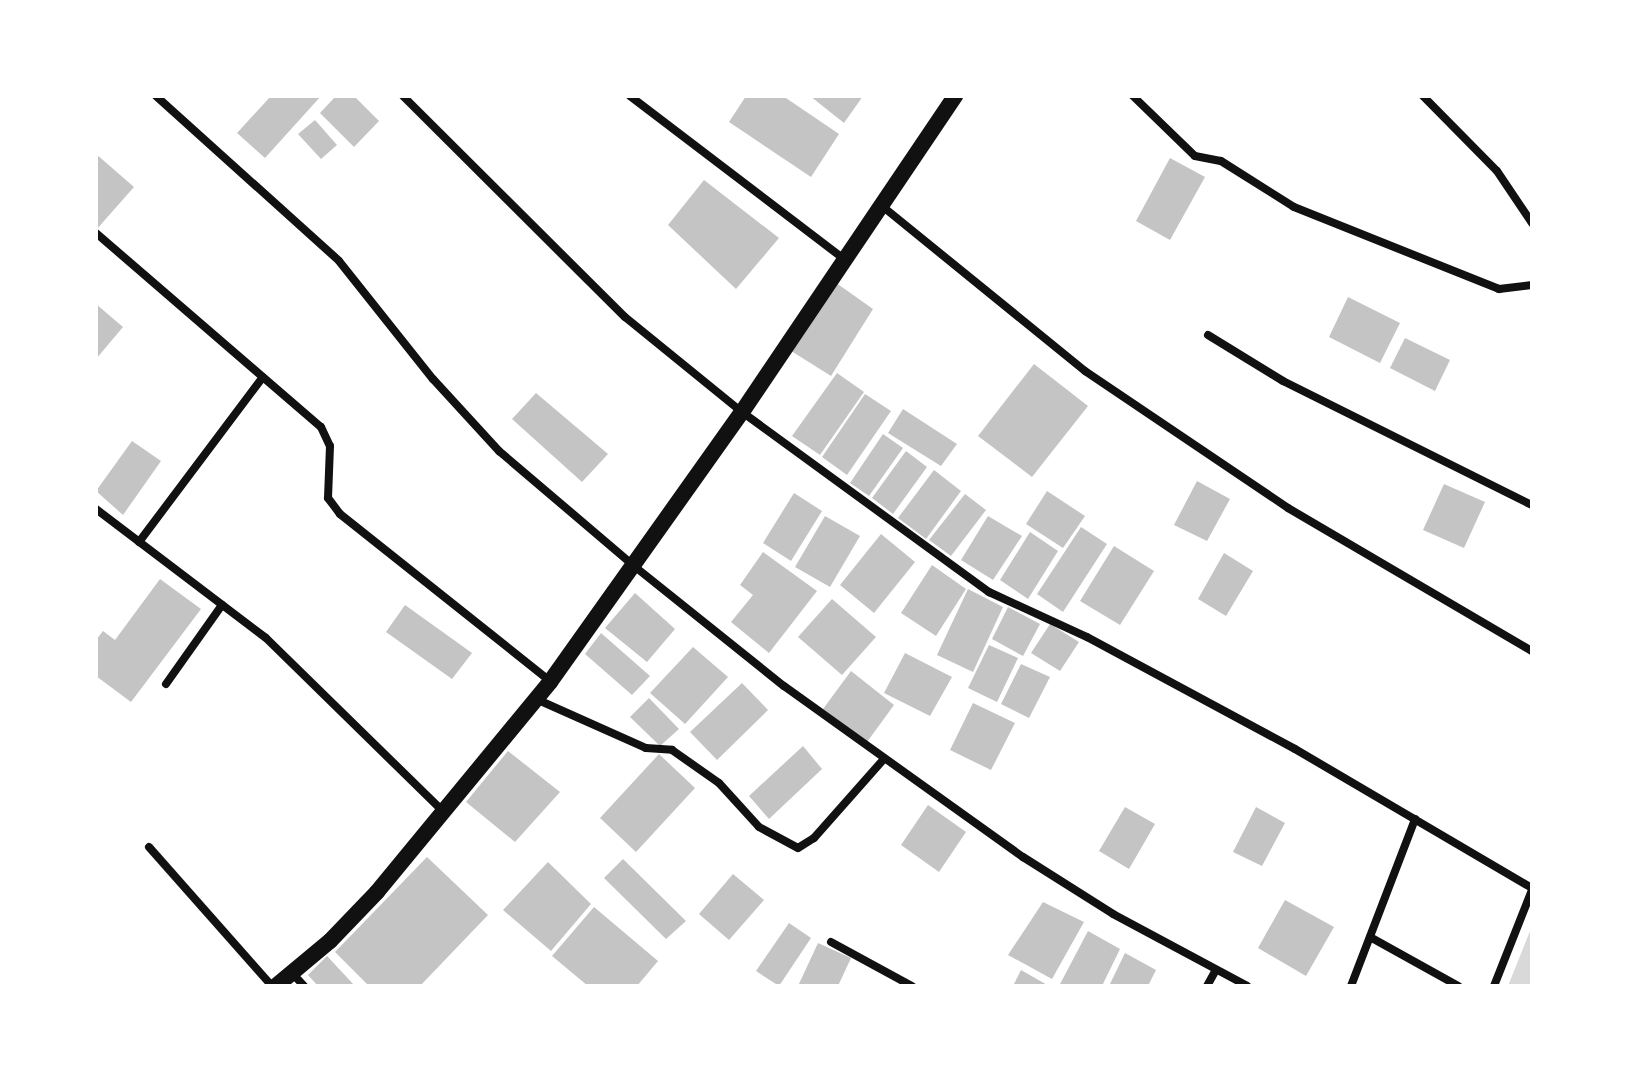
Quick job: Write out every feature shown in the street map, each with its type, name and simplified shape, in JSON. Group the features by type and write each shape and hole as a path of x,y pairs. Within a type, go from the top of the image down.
{"main road":[{"path":"274,986 330,941 445,813 550,682 742,412 955,96"}],"street":[{"path":"156,96 339,261 433,379 499,451 634,566 884,759 1035,865 1247,986"},
{"path":"403,96 625,317 742,412 989,592 1101,644 1415,819 1532,889 1494,986"},
{"path":"630,96 843,258"},
{"path":"1133,96 1195,156 1221,161 1294,207 1499,289 1532,285"},
{"path":"1423,96 1497,171 1532,223"},
{"path":"882,206 1085,371 1288,508 1532,651"},
{"path":"96,233 321,427 330,446 328,498 332,507 550,682"},
{"path":"1208,335 1283,381 1532,505"},
{"path":"139,542 263,377"},
{"path":"96,509 266,638 445,813"},
{"path":"166,684 222,605"},
{"path":"536,699 646,748 672,750 719,783 759,827 798,848 814,838 884,759"},
{"path":"1351,986 1415,819"},
{"path":"149,847 274,986"},
{"path":"1370,937 1458,986"},
{"path":"831,942 912,986"},
{"path":"1207,986 1216,970"},
{"path":"292,973 304,986"}],"shaded area":[{"path":"1532,926 1532,986 1508,986"}],"building":[{"path":"271,96 321,96 265,158 237,133"},
{"path":"336,96 354,96 379,121 354,147 320,113"},
{"path":"746,96 783,96 839,134 811,177 729,122"},
{"path":"810,96 863,96 844,123"},
{"path":"315,120 337,145 321,159 298,134"},
{"path":"96,154 134,187 96,230"},
{"path":"1170,158 1205,177 1170,240 1136,221"},
{"path":"704,180 779,238 736,289 668,225"},
{"path":"832,280 873,309 831,376 788,349"},
{"path":"1348,297 1400,323 1380,363 1329,337"},
{"path":"96,304 123,327 96,359"},
{"path":"1405,338 1450,360 1435,391 1390,368"},
{"path":"1034,364 1088,406 1032,477 978,436"},
{"path":"837,373 864,392 820,455 792,436"},
{"path":"536,393 608,454 582,482 512,419"},
{"path":"865,394 891,411 847,475 822,457"},
{"path":"903,409 957,444 941,466 888,433"},
{"path":"883,434 903,448 869,496 850,483"},
{"path":"132,441 161,461 123,515 96,491"},
{"path":"906,451 927,467 893,514 872,498"},
{"path":"934,470 961,491 926,539 898,518"},
{"path":"1197,481 1230,499 1207,541 1174,525"},
{"path":"1444,484 1485,502 1464,548 1423,530"},
{"path":"1047,491 1085,516 1063,548 1026,524"},
{"path":"794,493 822,511 791,561 763,543"},
{"path":"965,494 986,510 951,556 929,540"},
{"path":"825,516 860,536 830,587 795,567"},
{"path":"988,516 1022,536 993,580 961,560"},
{"path":"1081,527 1107,544 1063,612 1037,594"},
{"path":"1030,532 1058,551 1028,599 1000,580"},
{"path":"881,534 915,562 874,613 840,585"},
{"path":"1114,546 1154,571 1120,625 1080,601"},
{"path":"763,552 817,591 769,653 731,622 753,595 740,585"},
{"path":"1224,553 1253,571 1226,616 1198,599"},
{"path":"932,565 966,589 936,636 901,613"},
{"path":"160,579 201,609 131,702 96,676 96,640 103,631 115,640"},
{"path":"968,589 1003,607 973,672 937,655"},
{"path":"635,593 675,629 647,662 605,628"},
{"path":"832,599 876,637 842,675 798,637"},
{"path":"405,605 472,653 452,679 386,632"},
{"path":"1008,607 1040,624 1023,656 992,639"},
{"path":"1050,624 1079,642 1060,671 1031,653"},
{"path":"601,633 650,676 632,695 585,654"},
{"path":"989,645 1018,658 997,702 968,688"},
{"path":"693,647 728,677 685,724 650,693"},
{"path":"905,653 952,677 930,716 884,693"},
{"path":"1021,664 1050,677 1029,718 1001,704"},
{"path":"851,671 894,705 867,742 823,709"},
{"path":"742,683 768,710 717,760 690,732"},
{"path":"649,698 679,729 660,746 630,717"},
{"path":"973,703 1015,723 991,770 950,750"},
{"path":"803,746 822,769 769,819 749,796"},
{"path":"508,751 560,792 515,842 466,802"},
{"path":"659,754 695,788 636,852 600,818"},
{"path":"928,805 966,832 939,872 901,845"},
{"path":"1125,807 1155,824 1129,869 1099,851"},
{"path":"1256,807 1285,823 1262,866 1233,852"},
{"path":"427,857 488,915 420,986 369,986 335,952"},
{"path":"623,859 686,921 666,939 604,878"},
{"path":"548,862 591,904 551,951 503,910"},
{"path":"733,874 764,900 729,940 699,914"},
{"path":"1285,900 1334,927 1306,976 1258,948"},
{"path":"1043,902 1084,922 1052,979 1008,955"},
{"path":"594,907 658,961 637,986 588,986 552,956"},
{"path":"789,923 811,938 779,986 756,971"},
{"path":"1088,931 1120,949 1102,986 1059,986"},
{"path":"818,943 851,958 838,986 798,986"},
{"path":"1125,953 1156,970 1148,986 1109,986"},
{"path":"327,956 355,986 318,986 308,975"},
{"path":"1021,970 1049,986 1013,986"}]}
